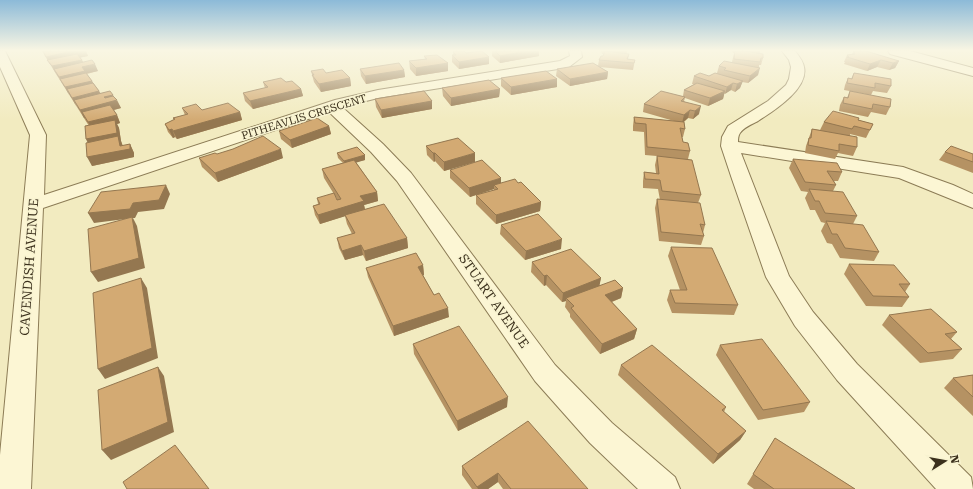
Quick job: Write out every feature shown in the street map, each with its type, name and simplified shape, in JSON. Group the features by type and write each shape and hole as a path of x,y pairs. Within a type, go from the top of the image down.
{"street":[{"name":"CAVENDISH AVENUE","path":"10,74 38,136 14,489"},
{"name":"PITHEAVLIS CRESCENT","path":"33,205 332,106 378,94 503,74"},
{"path":"798,74 797,79 792,88 782,98 734,129 730,137 730,146 741,179 778,277 804,319 847,372 960,489"},
{"name":"STUART AVENUE","path":"332,106 377,148 404,177 545,373 601,433 663,489"},
{"path":"730,146 903,173 946,189 973,202"}],"building":[{"path":"57,74 73,74 59,77"},
{"path":"87,74 92,81 65,87 60,79"},
{"path":"313,74 346,74 350,78 319,84 312,75 314,75"},
{"path":"363,74 379,74 365,76"},
{"path":"528,74 550,74 557,79 511,87 501,78"},
{"path":"563,74 598,74 570,79"},
{"path":"698,74 709,76 718,74 743,81 737,84 733,83 727,87 694,76"},
{"path":"741,74 753,74 750,76"},
{"path":"854,74 859,74 891,79 891,86 875,83 875,88 847,83 848,78 852,79"},
{"path":"281,78 286,82 292,81 301,89 250,101 243,93 268,87 263,82"},
{"path":"489,80 500,89 451,98 442,88"},
{"path":"93,83 99,91 72,98 67,89"},
{"path":"697,83 725,91 710,98 684,90"},
{"path":"110,91 113,95 104,97 113,96 117,100 80,110 74,100"},
{"path":"424,91 432,101 381,110 375,99"},
{"path":"661,91 685,97 681,101 701,106 695,111 690,110 684,115 644,104"},
{"path":"850,91 891,99 890,107 873,104 872,109 843,103 844,97 848,98"},
{"path":"228,103 240,112 173,131 172,129 169,130 165,124 175,119 173,118 188,114 182,108 196,104 202,110"},
{"path":"110,105 117,115 88,122 82,112"},
{"path":"833,111 859,118 858,120 873,124 870,130 854,126 852,129 824,122"},
{"path":"634,117 684,122 685,129 680,128 683,142 688,143 690,151 647,147 646,124 635,123"},
{"path":"317,118 329,126 290,140 279,131"},
{"path":"115,120 117,133 86,139 85,126"},
{"path":"812,129 857,137 857,147 839,144 839,151 808,145 809,138 811,138"},
{"path":"118,136 120,146 130,144 130,149 87,157 86,143"},
{"path":"263,136 281,149 215,173 199,158 233,149"},
{"path":"458,138 475,153 444,162 426,146"},
{"path":"951,146 973,154 973,162 945,152"},
{"path":"357,147 365,155 344,161 337,153"},
{"path":"657,156 692,160 701,195 662,191 660,180 645,179 644,172 659,174"},
{"path":"793,159 837,163 842,172 827,171 836,185 805,182"},
{"path":"354,160 377,192 360,196 364,201 318,215 313,206 320,204 317,198 334,193 337,200 341,199 322,169"},
{"path":"482,160 501,178 469,188 450,170"},
{"path":"515,179 518,183 521,182 541,202 496,215 476,195 498,189 494,185"},
{"path":"166,185 159,200 133,203 130,209 88,213 101,192"},
{"path":"809,189 843,192 857,216 825,213 819,201 815,201"},
{"path":"657,199 700,203 705,225 700,224 704,236 661,232"},
{"path":"384,204 407,238 364,251 361,245 342,251 337,238 355,233 345,215"},
{"path":"538,214 562,239 526,251 501,225"},
{"path":"132,217 139,258 91,272 88,229"},
{"path":"826,221 863,225 879,252 845,248 837,234 832,234"},
{"path":"671,247 712,248 738,305 675,303 670,290 687,290"},
{"path":"571,249 601,278 563,293 547,275 544,276 532,262"},
{"path":"416,253 423,265 418,267 434,295 439,293 448,308 393,326 366,268"},
{"path":"849,264 894,265 910,284 899,284 909,297 873,296"},
{"path":"141,278 152,348 98,369 93,293"},
{"path":"615,280 623,288 605,295 637,329 602,344 571,308 574,306 566,298"},
{"path":"931,309 957,332 945,334 962,349 928,353 889,315"},
{"path":"459,326 508,397 457,421 413,344"},
{"path":"762,339 810,402 763,410 720,345"},
{"path":"652,345 726,407 722,410 746,431 718,454 621,365"},
{"path":"158,367 168,422 102,450 98,390"},
{"path":"973,375 973,397 953,378"},
{"path":"528,421 588,489 511,489 498,473 477,487 462,466"},
{"path":"775,438 855,489 774,489 753,474"},
{"path":"175,445 209,489 127,489 123,482"}]}
